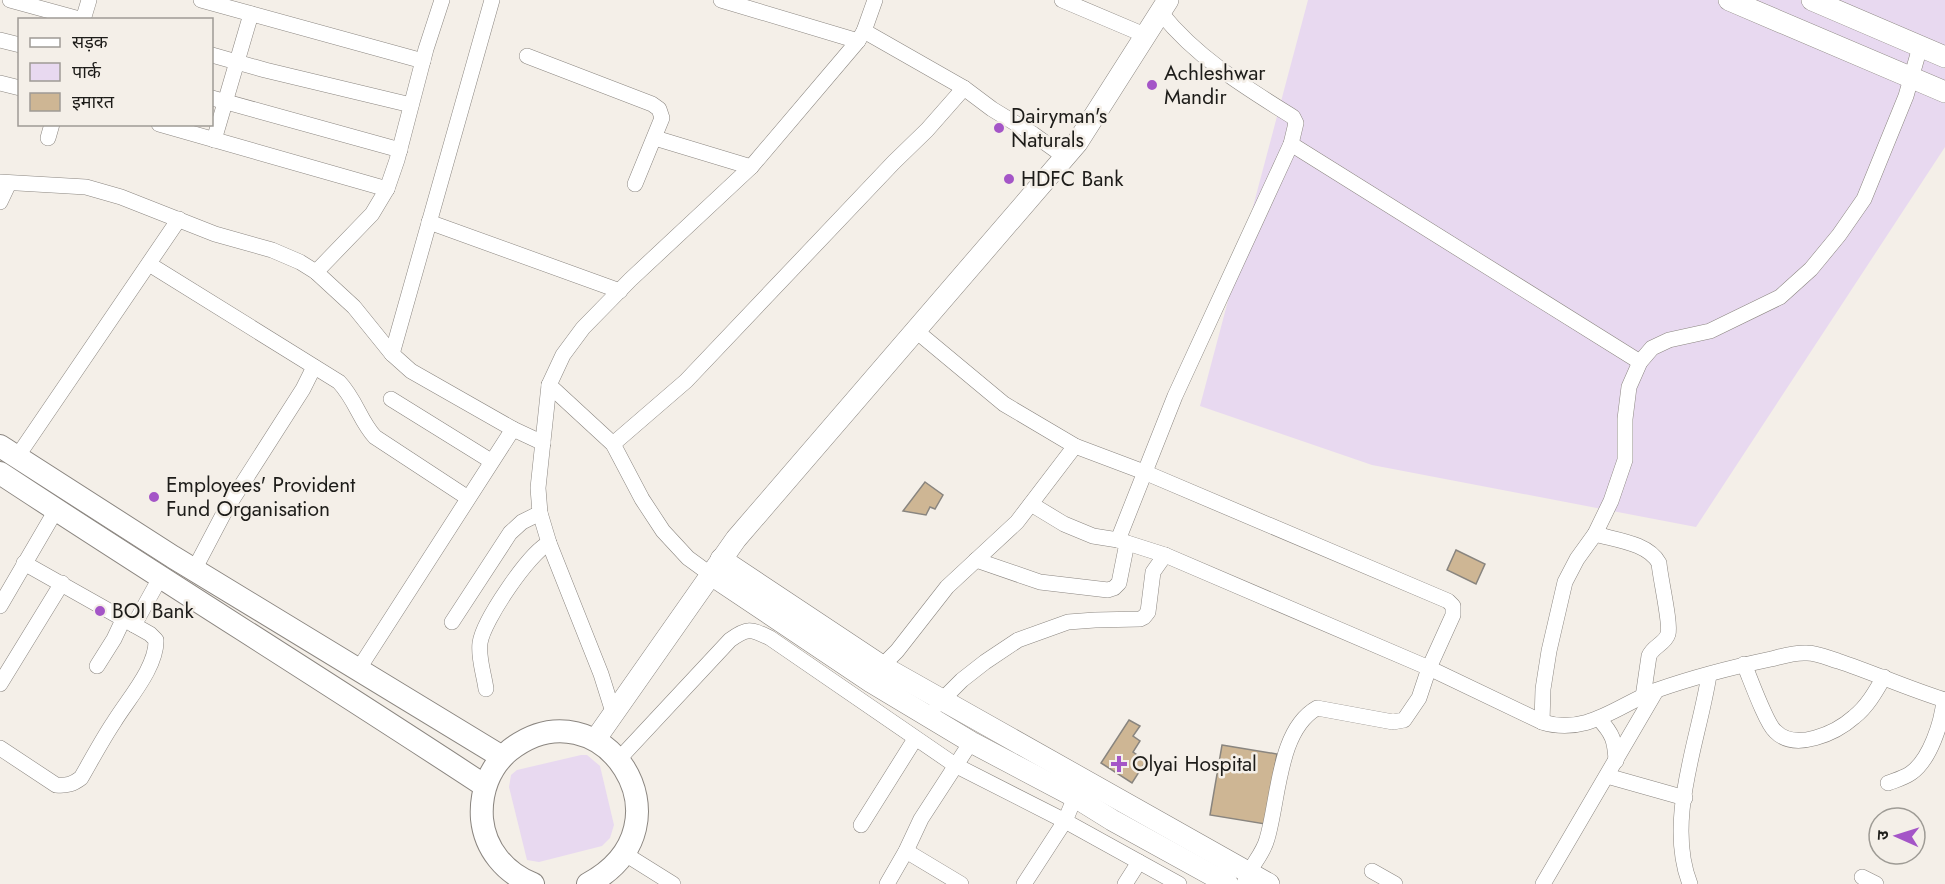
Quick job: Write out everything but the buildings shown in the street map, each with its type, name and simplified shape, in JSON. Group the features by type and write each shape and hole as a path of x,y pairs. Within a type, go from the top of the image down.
{"main road":[{"path":"1729,0 1945,92"},
{"path":"1812,0 1945,57"},
{"path":"595,740 736,539 1077,143 1165,7"},
{"path":"9,452 194,570 502,757"},
{"path":"0,473 485,786"},
{"path":"716,567 1246,878 1269,884"},
{"path":"716,567 871,682 971,742 1075,797 1228,884"},
{"path":"524,882 503,866 491,849 483,829 481,807 485,786 502,757 523,741 548,733 575,733 595,740 619,759 632,781 638,806 635,831 625,854 609,872 588,884"}],"street":[{"path":"10,0 76,18"},
{"path":"84,18 89,0"},
{"path":"201,0 423,61"},
{"path":"316,272 372,214 387,189 442,0"},
{"path":"392,354 492,0"},
{"path":"721,0 861,36 964,88 1065,157"},
{"path":"614,712 549,543 540,513 538,488 549,385 563,355 583,328 752,168 861,36 875,0"},
{"path":"1062,0 1147,36"},
{"path":"976,560 1040,582 1108,590 1119,583 1122,542 1144,472 1175,396 1291,144 1296,123 1293,117 1213,65 1172,27 1165,7"},
{"path":"214,140 218,99 237,63 250,14"},
{"path":"0,40 18,44"},
{"path":"1542,722 1548,651 1565,582 1577,559 1595,534 1611,501 1625,460 1625,419 1629,387 1640,362 1652,348 1660,344 1710,331 1780,297 1811,269 1864,199 1906,96 1920,47"},
{"path":"213,55 411,105"},
{"path":"527,56 652,104 659,109 662,118 635,184"},
{"path":"0,83 18,88"},
{"path":"614,444 686,381 927,130 964,88"},
{"path":"218,99 400,150"},
{"path":"166,126 387,189"},
{"path":"655,138 752,168"},
{"path":"1291,144 1640,362"},
{"path":"0,202 4,182 86,187 121,197 215,234 272,250 316,272 354,307 392,354 411,371 513,429 543,443"},
{"path":"9,452 149,264 179,219"},
{"path":"429,222 620,291"},
{"path":"149,264 339,382 349,393 368,430 375,437 468,498"},
{"path":"915,330 1004,404 1075,446 1144,472 1448,601 1453,606 1453,615 1429,668 1419,698 1404,720 1393,722 1317,708 1310,712 1291,735 1267,842 1246,878"},
{"path":"194,570 225,511 303,389 314,367"},
{"path":"549,385 614,444 642,499 663,531 688,558 716,567"},
{"path":"391,399 491,461"},
{"path":"358,670 513,429"},
{"path":"882,666 897,651 947,587 995,544 1031,504 1075,446"},
{"path":"1031,504 1064,524 1093,536 1165,555 1429,668 1542,722 1565,727 1599,719 1622,705 1650,694 1744,664 1809,652 1884,677 1922,694 1945,700 1943,715 1934,740 1921,764 1911,773 1888,783"},
{"path":"0,606 56,510"},
{"path":"452,622 510,533 522,522 540,513"},
{"path":"1543,884 1616,761 1650,694 1649,656 1652,650 1668,636 1659,563 1654,554 1595,534"},
{"path":"486,689 479,652 481,635 487,621 532,556 549,543"},
{"path":"924,713 943,700 962,680 1018,640 1068,622 1144,617 1148,612 1153,572 1165,555"},
{"path":"0,747 56,784 65,786 74,783 81,778 113,722 145,675 156,649 156,640 150,634 24,562"},
{"path":"97,666 114,639 160,578"},
{"path":"0,684 62,583"},
{"path":"619,759 730,639 741,632 752,630 770,638 955,765 1065,821 1179,884"},
{"path":"1744,664 1773,731 1785,739 1800,741 1842,727 1856,716 1876,692 1884,677"},
{"path":"1690,884 1681,847 1681,817 1688,771 1709,675"},
{"path":"1599,719 1610,730 1615,742 1616,761"},
{"path":"861,825 915,738"},
{"path":"887,884 921,819 971,742"},
{"path":"1607,776 1684,798"},
{"path":"1027,883 1065,821 1075,797"},
{"path":"906,851 961,884"},
{"path":"625,854 673,884"},
{"path":"1125,884 1139,862"},
{"path":"1372,871 1395,884"}],"green space":[{"path":"1308,0 1945,0 1945,147 1696,527 1372,465 1200,406"},
{"path":"587,755 600,766 614,825 610,838 602,846 539,862 527,860 509,787 511,775 517,770"}],"place":[{"name":"Achleshwar Mandir","path":"1152,85"},
{"name":"Dairyman's Naturals","path":"999,128"},
{"name":"HDFC Bank","path":"1009,179"},
{"name":"Employees' Provident Fund Organisation","path":"154,497"},
{"name":"BOI Bank","path":"100,611"},
{"name":"Olyai Hospital","path":"1119,764"}]}
